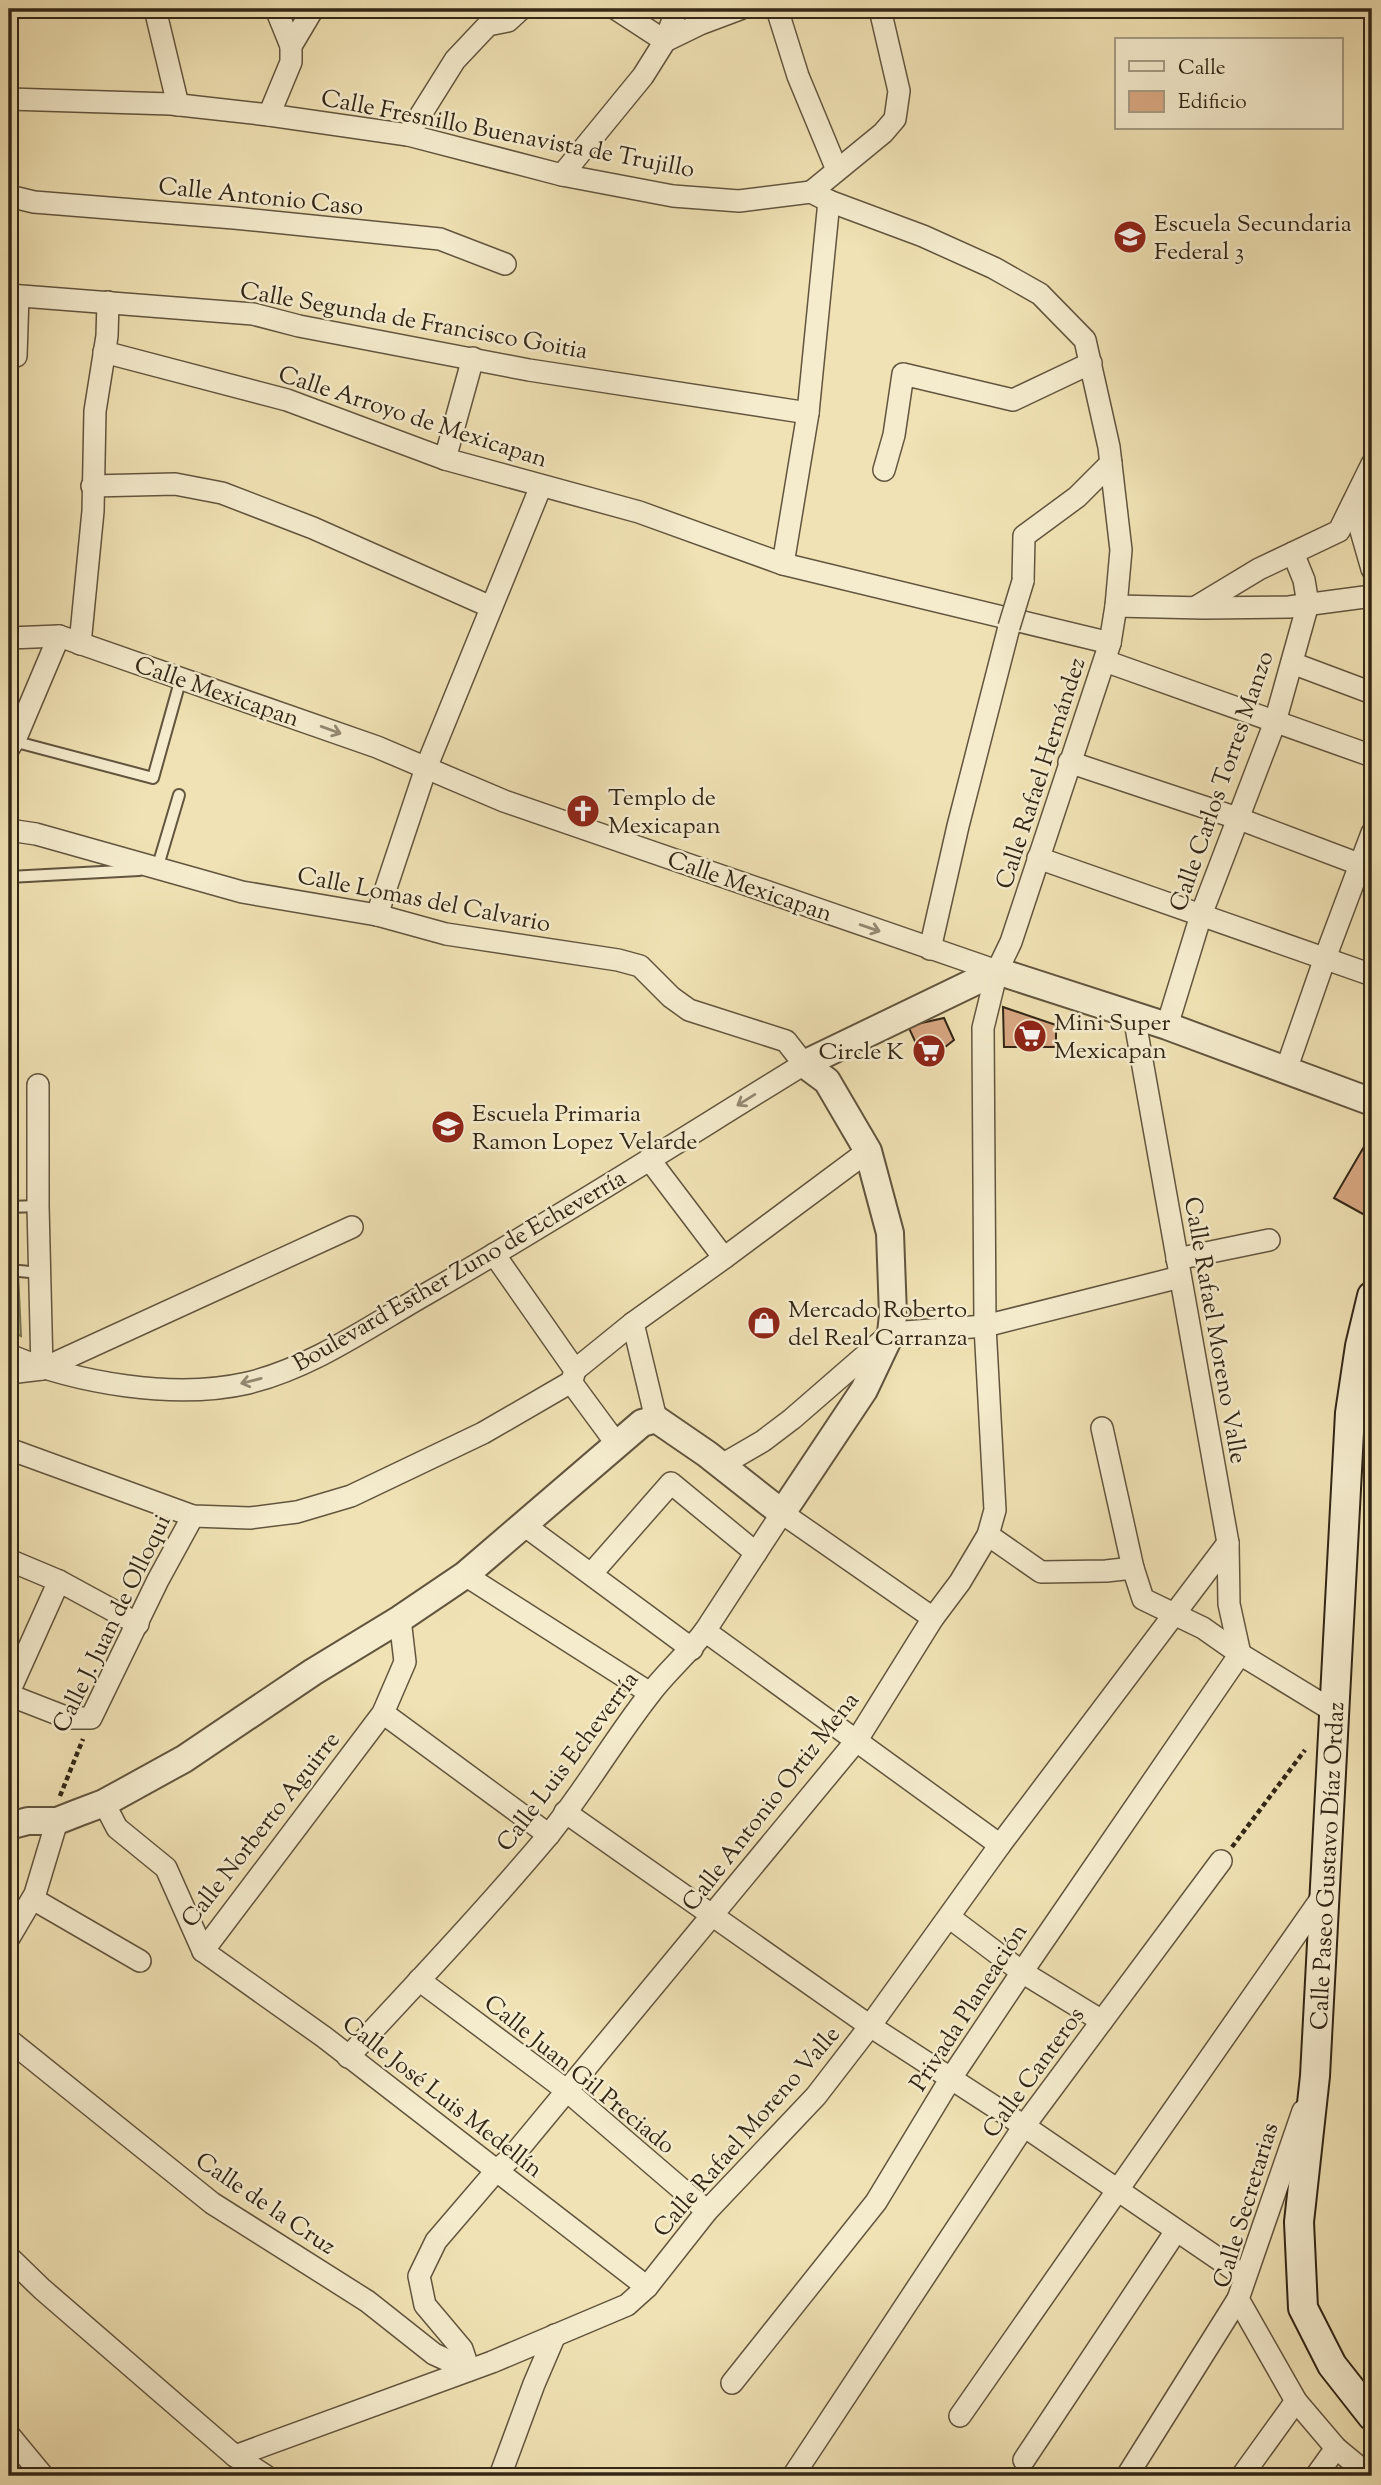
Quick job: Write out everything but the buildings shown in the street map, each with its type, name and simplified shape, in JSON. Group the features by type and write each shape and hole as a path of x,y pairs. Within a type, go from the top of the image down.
{"main road":[{"name":"Calle Paseo Gustavo Díaz Ordaz","path":"1372,1297 1360,1346 1350,1413 1315,2076 1299,2222 1303,2308 1332,2365 1372,2416"}],"street":[{"path":"155,9 178,105"},
{"path":"269,115 291,62 291,46 276,9"},
{"path":"291,46 313,9"},
{"path":"408,135 455,60 488,25 508,22 521,9"},
{"path":"616,9 665,41"},
{"path":"562,175 643,76 665,41 677,9"},
{"path":"665,41 740,9"},
{"path":"777,9 798,76 837,170"},
{"path":"783,564 808,412 820,197 837,170 883,133 897,113 899,91 885,36 882,9"},
{"name":"Calle Fresnillo Buenavista de Trujillo","path":"9,99 178,105 408,135 562,175 673,196 739,201 820,197 923,236 994,268 1040,294 1085,340 1111,463 1121,550 1117,596"},
{"name":"Calle Antonio Caso","path":"9,197 34,202 234,218 440,239 505,264"},
{"path":"9,358 16,356 13,295"},
{"name":"Calle Segunda de Francisco Goitia","path":"13,295 253,314 299,327 529,370 808,412"},
{"path":"80,644 93,511 95,411 108,302"},
{"name":"Calle Arroyo de Mexicapan","path":"104,352 287,400 445,459 639,512 783,564 1107,652 1275,722 1372,757"},
{"path":"445,459 473,358"},
{"path":"884,470 894,435 903,374 1013,400 1091,363"},
{"path":"930,949 958,826 1023,581 1024,536 1077,497 1111,463"},
{"path":"1194,608 1259,569 1339,531 1372,464"},
{"path":"92,486 175,484 222,493 313,528 491,607"},
{"path":"377,915 426,768 541,486"},
{"path":"1353,503 1372,569"},
{"name":"Calle Carlos Torres Manzo","path":"1167,1026 1201,915 1275,722 1308,604 1304,580 1293,553"},
{"path":"1117,596 1194,608 1289,607 1372,596"},
{"name":"Calle Rafael Hernández","path":"997,971 1011,943 1107,652 1117,596"},
{"path":"12,739 59,636"},
{"name":"Calle Mexicapan","path":"9,638 59,636 377,747 504,801 930,949 1167,1026 1372,1102"},
{"path":"1292,663 1372,693"},
{"path":"1069,762 1237,818 1366,867"},
{"name":"Calle Lomas del Calvario","path":"9,830 36,834 242,892 377,915 446,934 618,960 640,966 671,997 689,1010 786,1041 804,1064"},
{"path":"1286,1070 1325,958 1366,867 1372,834"},
{"path":"1038,858 1372,975"},
{"name":"Boulevard Esther Zuno de Echeverría","path":"42,1368 113,1383 166,1390 246,1383 291,1369 494,1254 804,1064 997,971"},
{"name":"Calle Antonio Ortiz Mena","path":"469,2370 462,2349 425,2305 419,2276 436,2241 496,2171 512,2157 857,1740 988,1535 995,1510 985,1326 983,1028 997,971"},
{"name":"Calle Rafael Moreno Valle","path":"1133,1016 1228,1543 1229,1604 1240,1654"},
{"path":"782,1513 864,1390 891,1334 890,1233 868,1151 827,1081 804,1064"},
{"path":"38,1085 42,1368"},
{"name":"Calle J. Juan de Olloqui","path":"91,1718 158,1580 193,1516 250,1518 297,1512 351,1496 482,1433 573,1376 633,1323 868,1151"},
{"path":"649,1159 724,1258"},
{"path":"9,1373 42,1368 352,1227"},
{"path":"720,1466 763,1441 792,1419 891,1334 985,1326 1269,1240"},
{"path":"494,1254 616,1443"},
{"path":"633,1323 656,1419 782,1513 933,1618"},
{"path":"9,1354 42,1368"},
{"path":"15,1820 57,1821 104,1803 184,1759 313,1672 400,1619 465,1575 616,1443 642,1423 656,1419"},
{"path":"1102,1428 1133,1568 1143,1599 1203,1628 1335,1712"},
{"path":"9,1449 193,1516"},
{"path":"592,1573 671,1483 757,1553"},
{"name":"Calle Luis Echeverría","path":"348,2057 549,1835 587,1786 650,1693 699,1640 782,1513"},
{"path":"524,1525 592,1573 857,1740 1000,1845"},
{"path":"988,1535 1041,1572 1133,1568"},
{"name":"Calle Rafael Moreno Valle","path":"234,2456 469,2370 555,2335 627,2305 647,2287 707,2211 816,2096 870,2026 1000,1845 1228,1543"},
{"path":"9,1560 59,1581 138,1624"},
{"path":"465,1575 650,1693"},
{"path":"59,1581 9,1693 68,1718 91,1718"},
{"name":"Calle Norberto Aguirre","path":"104,1803 117,1828 166,1868 203,1951 383,1713 405,1662 400,1619"},
{"name":"Privada Planeación","path":"732,2383 876,2202 951,2078 1240,1654"},
{"path":"383,1713 549,1835"},
{"path":"565,1812 870,2026 1024,2126 1245,2277"},
{"path":"9,1938 33,1899 57,1821"},
{"name":"Calle Canteros","path":"793,2476 1024,2126 1221,1861"},
{"path":"960,2416 1325,1892"},
{"path":"33,1899 140,1961"},
{"path":"949,1917 1022,1972 1102,2021"},
{"name":"Calle José Luis Medellín","path":"203,1951 324,2037 647,2287"},
{"name":"Calle Juan Gil Preciado","path":"419,1980 566,2091 707,2211"},
{"name":"Calle de la Cruz","path":"9,2040 212,2203 367,2301 433,2354 469,2370"},
{"name":"Calle Secretarias","path":"1315,2076 1238,2300 1296,2401 1336,2448 1370,2476"},
{"path":"1024,2460 1176,2231"},
{"path":"9,2257 41,2290 234,2456 266,2476"},
{"path":"1127,2476 1238,2300"},
{"path":"500,2476 555,2335"},
{"path":"1242,2476 1296,2401"},
{"path":"9,2435 43,2476"},
{"path":"1315,2476 1336,2448"}],"lane":[{"path":"12,739 153,778 181,678"},
{"path":"9,877 157,869 179,795"},
{"path":"9,1207 38,1206"},
{"path":"9,1270 40,1273"}],"path":[{"name":"Calle J. Juan de Olloqui","path":"57,1821 61,1790 91,1718"},
{"path":"1221,1861 1310,1744"}],"green space":[{"path":"9,1188 14,1188 21,1336 9,1330"}],"place":[{"name":"Escuela Secundaria Federal 3","path":"1130,237"},
{"name":"Templo de Mexicapan","path":"583,811"},
{"name":"Mini Super Mexicapan","path":"1030,1036"},
{"name":"Circle K","path":"929,1051"},
{"name":"Escuela Primaria Ramon Lopez Velarde","path":"448,1127"},
{"name":"Mercado Roberto del Real Carranza","path":"764,1323"}]}
